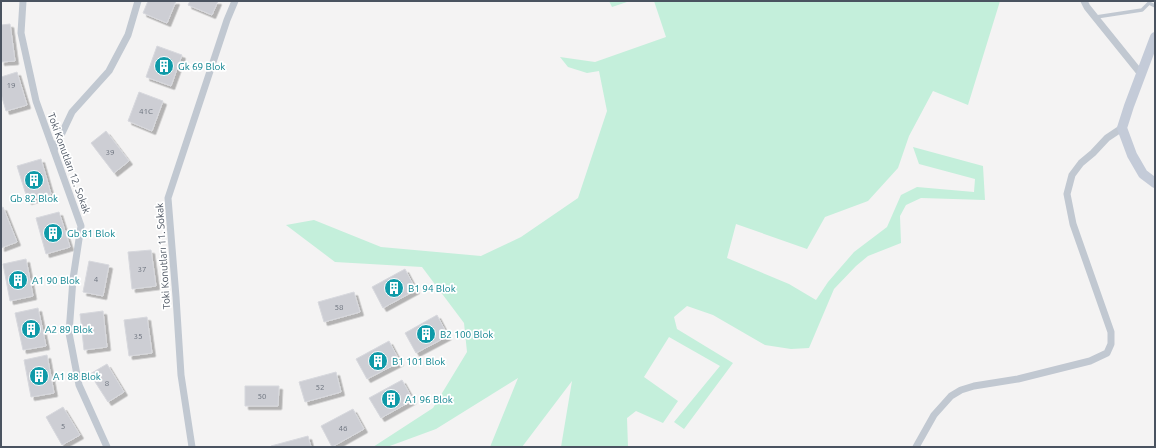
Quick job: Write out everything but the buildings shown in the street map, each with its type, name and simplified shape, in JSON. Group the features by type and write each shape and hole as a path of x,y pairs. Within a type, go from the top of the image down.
{"street":[{"name":"Toki Konutları 12. Sokak","path":"23,1 21,33 36,101 81,226 73,279 69,333 79,385 107,447"},
{"path":"54,150 72,112 109,71 128,35 138,1"},
{"name":"Toki Konutları 11. Sokak","path":"192,447 181,375 168,198 227,20 235,1"},
{"path":"1084,1 1094,17 1141,74"},
{"path":"1155,38 1122,128 1132,155 1143,174 1155,183"},
{"path":"916,447 934,415 947,399 961,390 974,386 1018,380 1083,363 1107,353 1111,344 1111,332 1073,224 1066,194 1072,175 1081,163 1107,138 1122,128"}],"lane":[{"path":"1094,17 1142,10 1149,4 1155,6"}],"green space":[{"path":"609,1 630,1 612,7"},
{"path":"654,1 1000,1 968,105 933,91 909,136 898,168 868,201 825,217 807,249 736,224 727,258 789,284 816,300 828,282 854,252 887,227 901,195 917,187 974,192 975,179 919,164 913,147 983,166 985,200 921,198 906,205 900,216 901,243 868,256 834,289 809,348 791,349 765,345 713,315 687,306 674,317 677,329 733,363 684,429 674,422 720,366 669,337 644,377 678,401 663,423 636,411 627,418 628,447 561,447 572,381 522,447 490,447 518,378 436,429 387,447 373,447 433,408 467,352 464,323 422,267 335,262 286,225 314,220 381,247 481,256 521,237 578,198 607,111 599,71 587,73 568,67 560,57 595,62 666,37"}],"place":[{"name":"Gk 69 Blok","path":"164,66"},
{"name":"Gb 82 Blok","path":"34,180"},
{"name":"Gb 81 Blok","path":"53,233"},
{"name":"A1 90 Blok","path":"18,280"},
{"name":"B1 94 Blok","path":"394,288"},
{"name":"A2 89 Blok","path":"31,329"},
{"name":"B2 100 Blok","path":"426,334"},
{"name":"B1 101 Blok","path":"378,361"},
{"name":"A1 88 Blok","path":"39,376"},
{"name":"A1 96 Blok","path":"391,399"}]}
